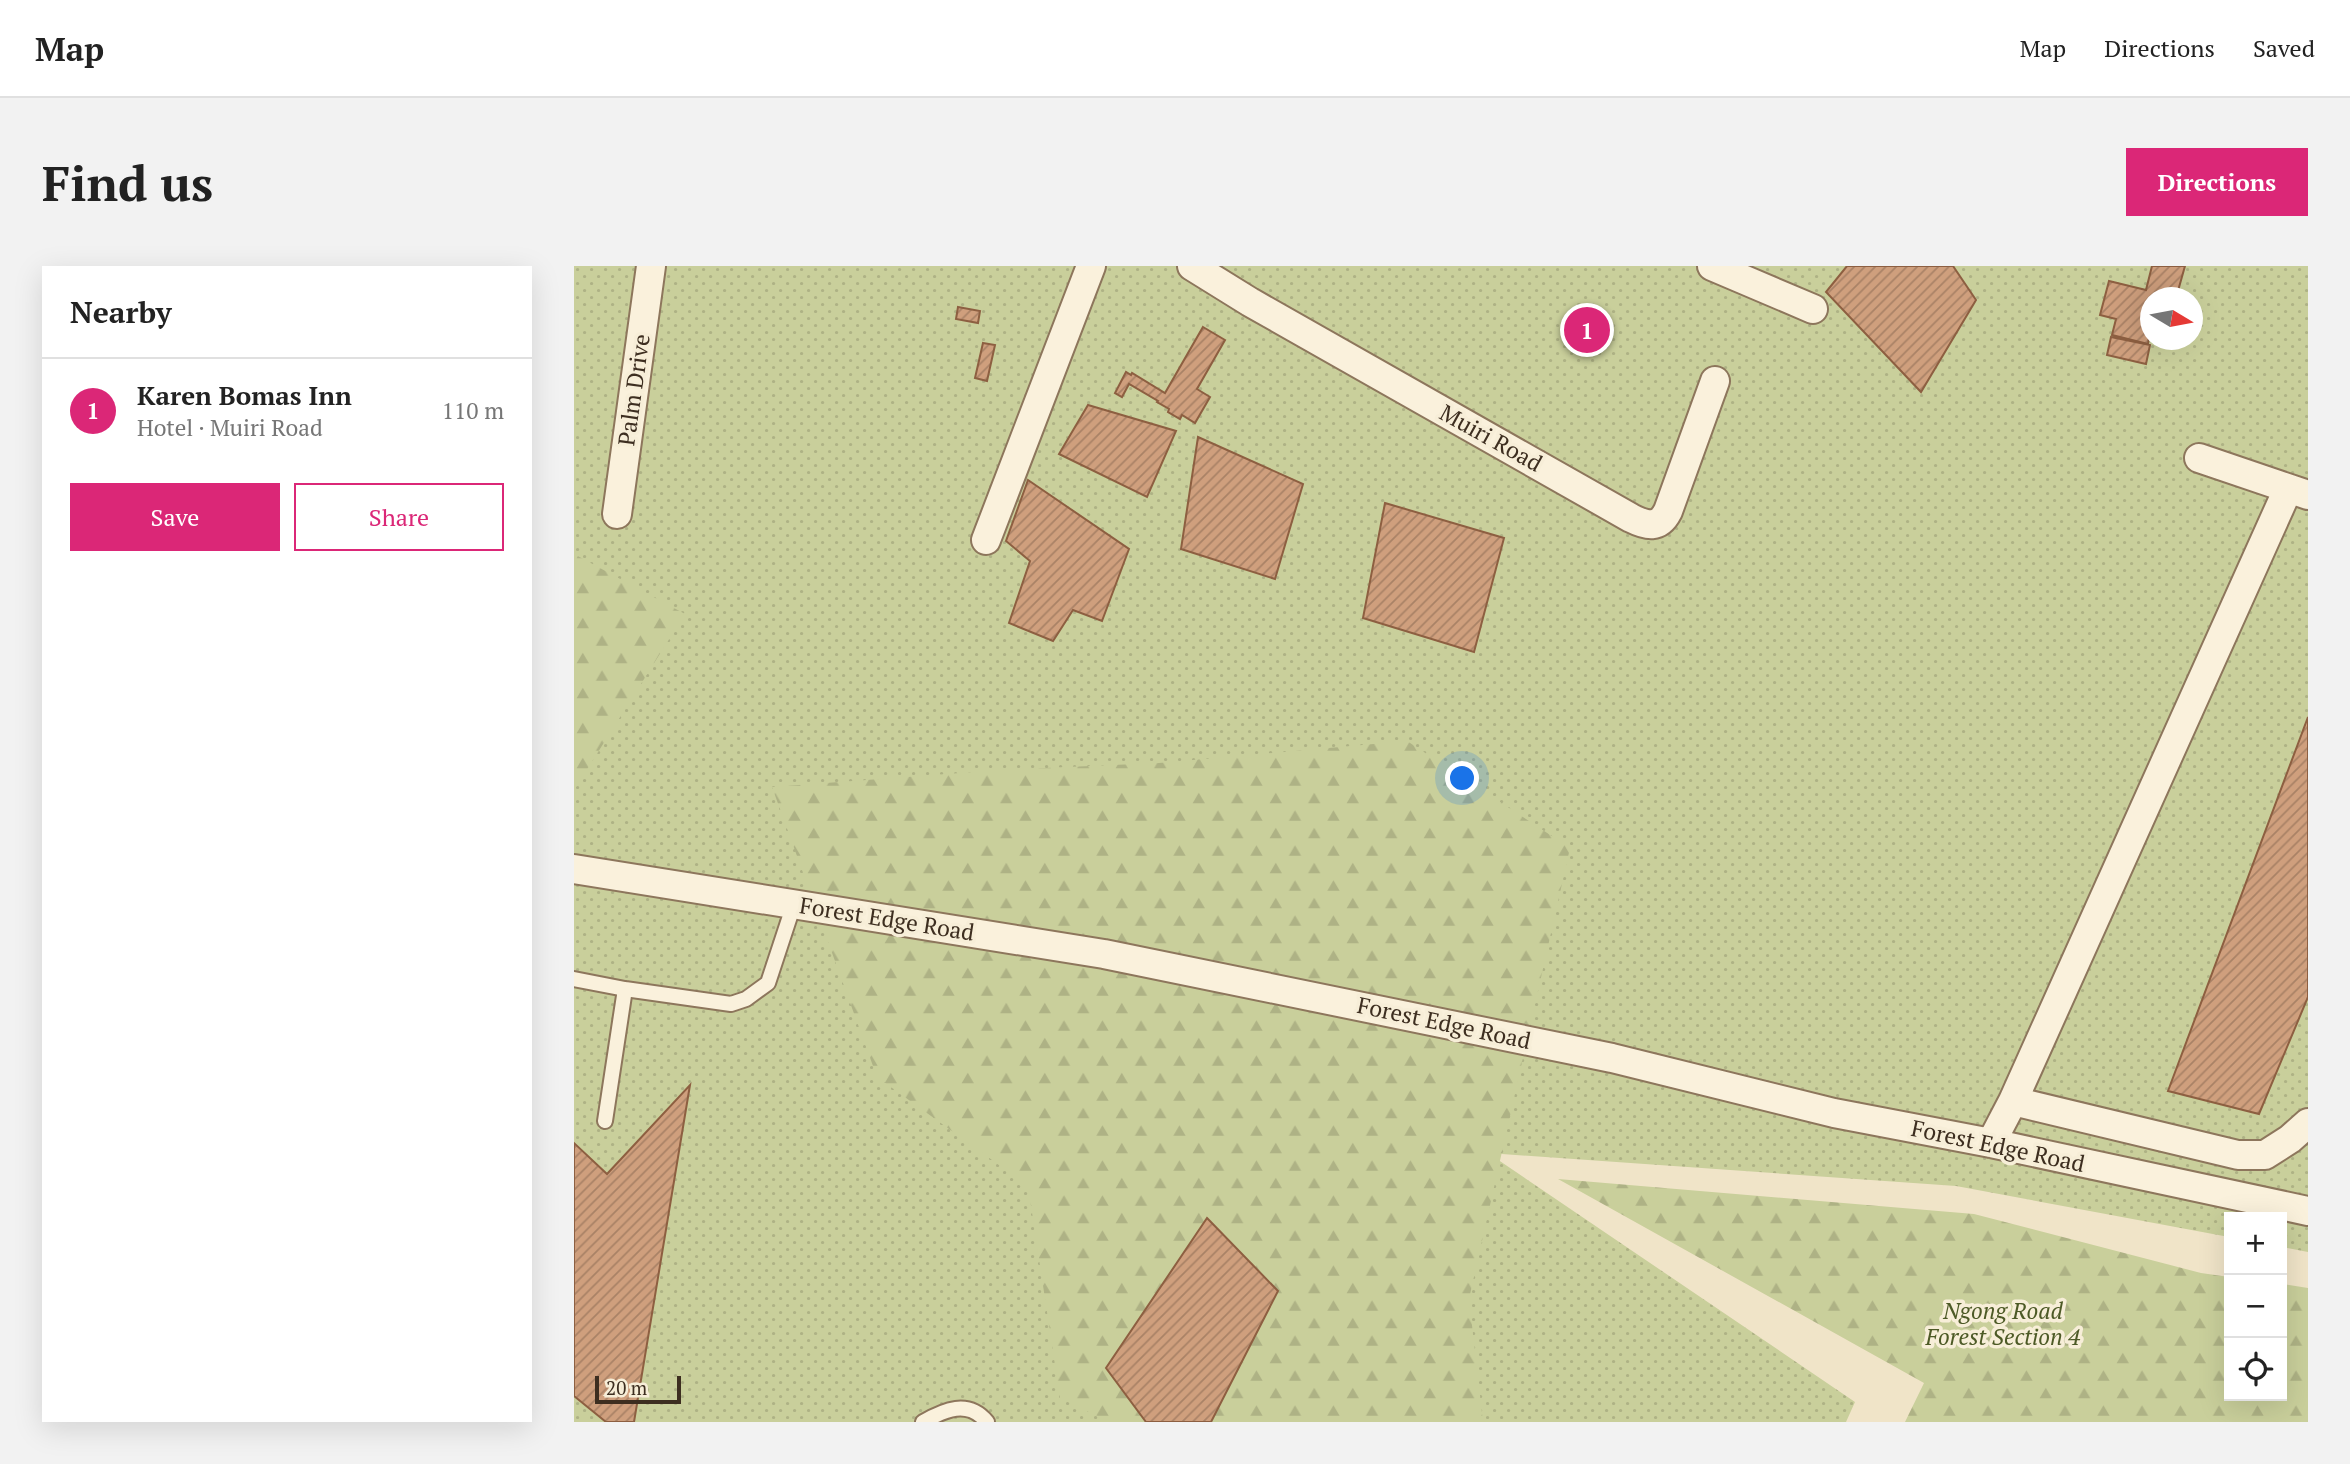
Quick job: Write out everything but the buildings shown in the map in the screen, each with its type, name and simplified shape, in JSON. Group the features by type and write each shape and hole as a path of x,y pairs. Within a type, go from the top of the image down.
{"street":[{"name":"Palm Drive","path":"617,514 651,266"},
{"path":"986,540 1091,266"},
{"name":"Muiri Road","path":"1192,266 1250,302 1649,526 1665,519 1714,381"},
{"path":"1712,266 1813,309"},
{"path":"1991,1143 2298,492 2199,458"},
{"name":"Forest Edge Road","path":"574,869 1118,957 1612,1058 1834,1113 1991,1143 2308,1211"},
{"path":"2013,1101 2238,1154 2265,1155 2290,1139 2308,1122"}],"lane":[{"path":"574,979 731,1004 746,999 768,983 794,904"},
{"path":"605,1121 625,989"},
{"path":"923,1422 944,1410 957,1408 977,1412 987,1422"}],"green space":[{"path":"574,266 2308,266 2308,1252 2287,1248 2287,1212 2224,1212 2224,1236 1956,1186 1488,1153 1855,1402 1846,1422 574,1422"},
{"path":"574,554 685,614 574,794"},
{"path":"1407,741 1570,848 1469,1299 1483,1422 1109,1422 1060,1398 1028,1186 877,1077 772,787 1001,770 1159,763"},
{"name":"Ngong Road Forest Section 4","path":"1558,1179 1974,1214 2201,1273 2224,1276 2224,1401 2287,1401 2287,1285 2308,1288 2308,1422 1905,1422 1924,1383"}],"place":[{"name":"Karen Bomas Inn","path":"1587,330"}]}
